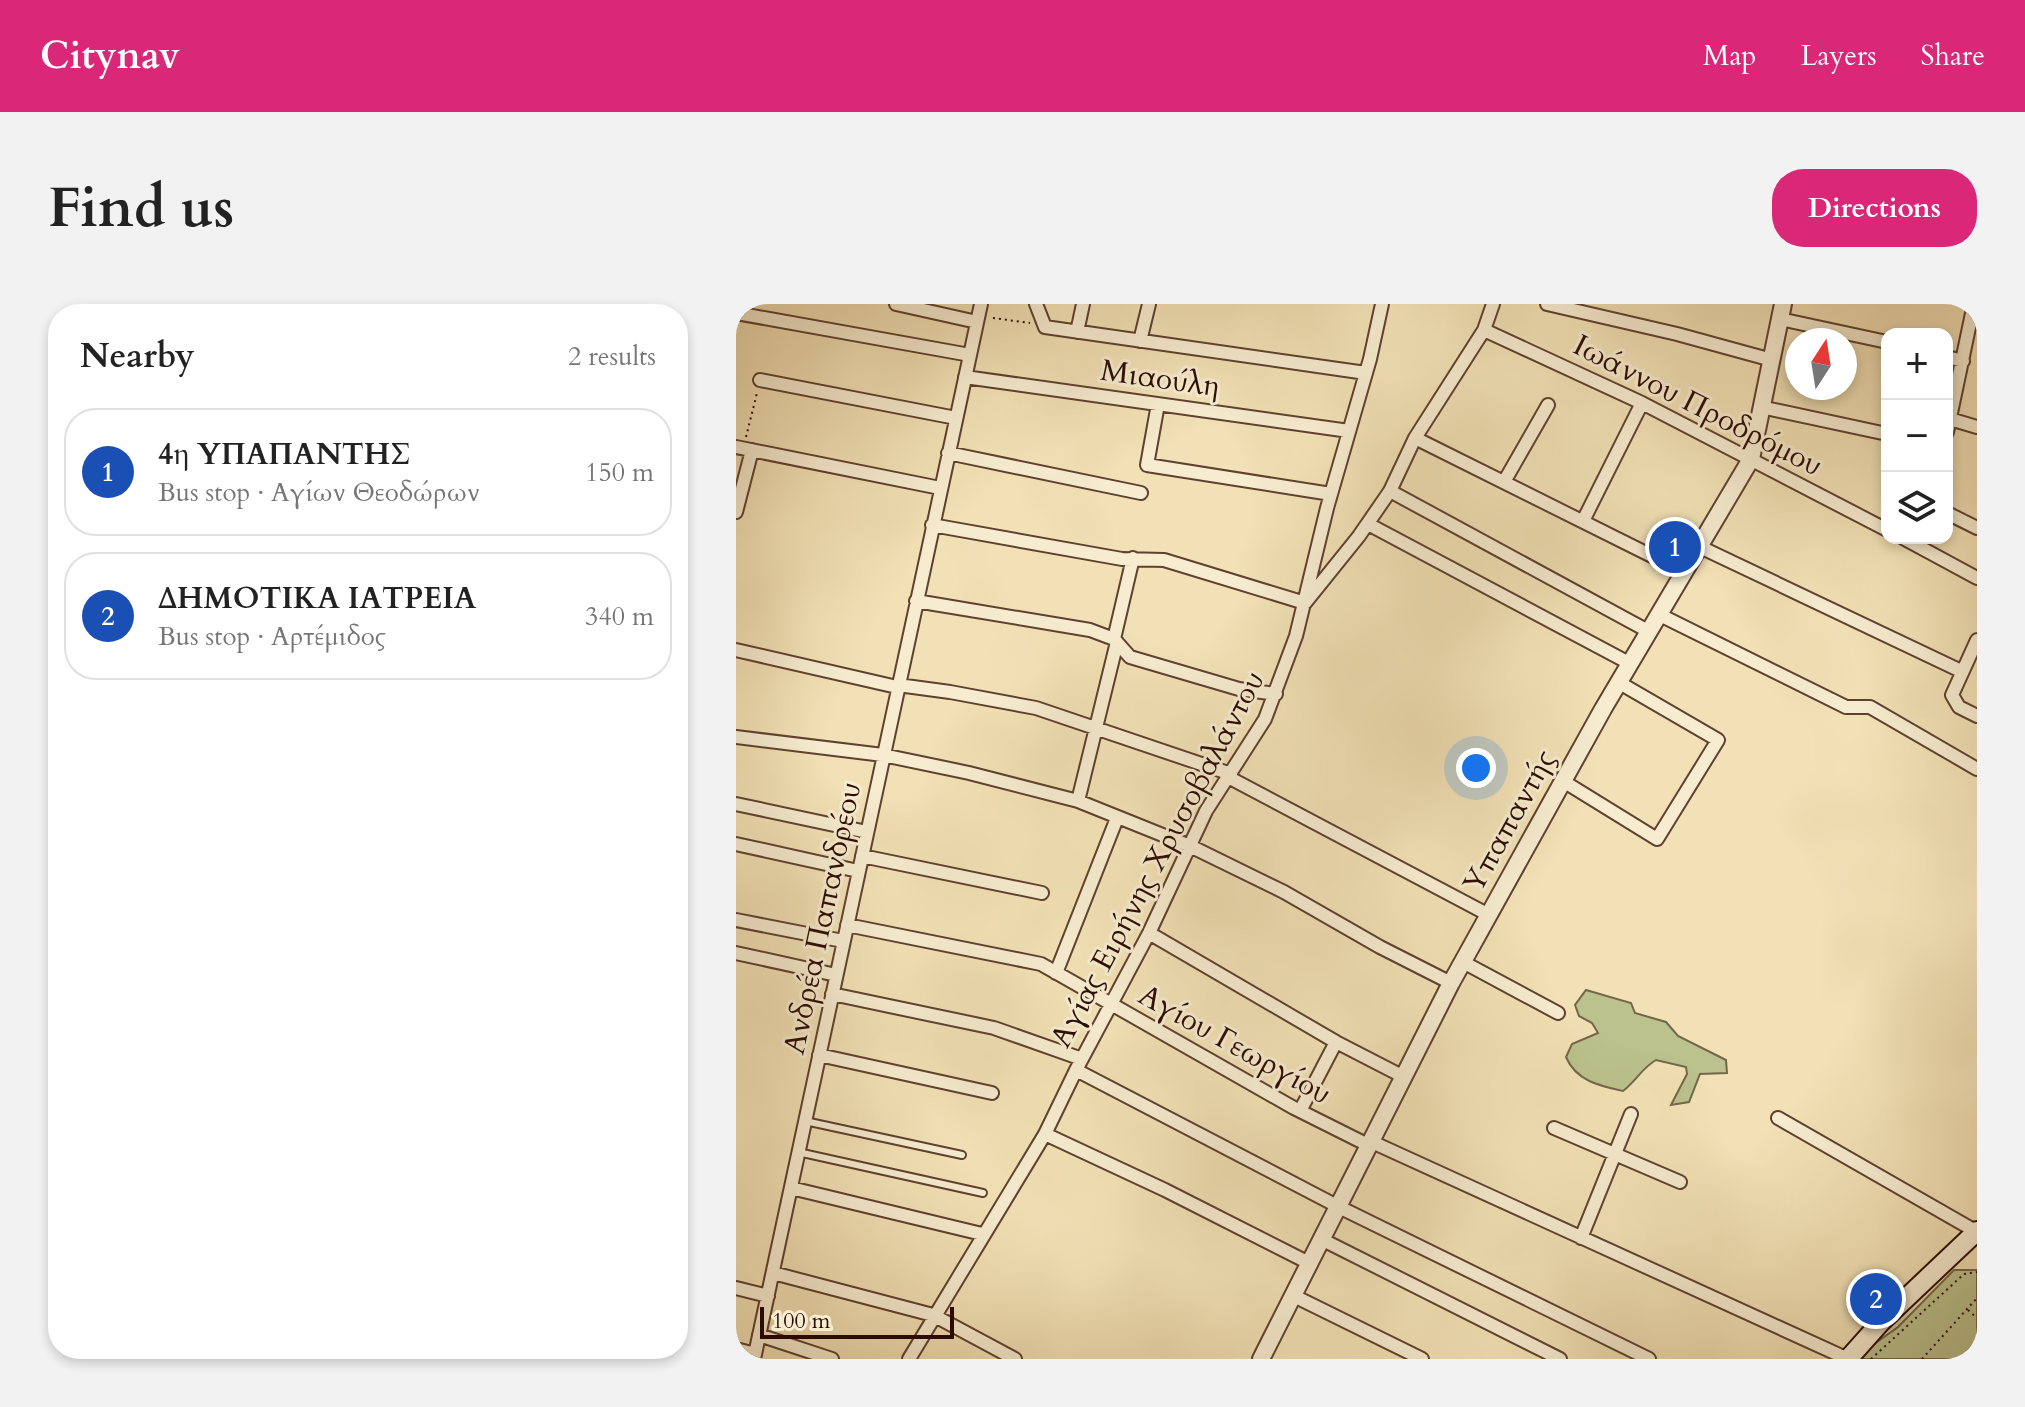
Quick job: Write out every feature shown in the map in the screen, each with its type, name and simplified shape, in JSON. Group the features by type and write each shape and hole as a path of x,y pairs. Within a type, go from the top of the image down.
{"main road":[{"path":"1848,1359 1881,1322 1977,1232"}],"street":[{"path":"896,304 979,314"},
{"path":"1036,304 1045,327 1366,373"},
{"path":"1077,332 1083,304"},
{"path":"1140,341 1149,304"},
{"name":"Αγίας Ειρήνης Χρυσοβαλάντου","path":"909,1359 1045,1134 1149,933 1206,811 1265,719 1305,603 1382,304"},
{"path":"932,525 1122,559 1164,560 1305,603 1368,524 1390,491 1415,438 1484,330 1493,304"},
{"path":"1547,304 1662,330 1772,360"},
{"path":"1953,406 1974,304"},
{"path":"1782,312 1881,340"},
{"name":"Υπαπαντής","path":"1261,1359 1451,983 1618,682 1751,459 1782,312"},
{"path":"736,313 970,355"},
{"name":"Ανδρέα Παπανδρέου","path":"755,1356 979,314"},
{"name":"Ιωάννου Προδρόμου","path":"1484,330 1642,403 1881,527"},
{"path":"1953,358 1963,361"},
{"name":"Μιαούλη","path":"965,377 1349,431"},
{"path":"760,380 956,418"},
{"path":"1583,521 1642,403"},
{"path":"1158,404 1147,465 1331,494"},
{"path":"1504,482 1548,405"},
{"path":"1761,407 1881,433"},
{"path":"1953,420 1977,427"},
{"path":"1415,438 1682,571"},
{"path":"736,512 743,449 940,488"},
{"path":"948,453 1141,493"},
{"path":"1390,491 1648,631"},
{"path":"1953,516 1977,528"},
{"path":"1368,524 1629,663"},
{"path":"1927,544 1977,578"},
{"path":"1698,546 1961,671"},
{"path":"1078,801 1133,558"},
{"path":"916,601 1090,630 1115,640 1130,657 1239,689 1276,694"},
{"path":"1658,614 1848,708 1870,707 1977,769"},
{"path":"1973,714 1959,707 1952,695 1976,643"},
{"path":"736,650 898,686 1014,703 1095,728 1230,776 1489,915"},
{"path":"1563,781 1657,839 1718,740 1618,682"},
{"path":"736,737 883,755 1078,801 1190,846 1284,892 1451,983"},
{"path":"736,804 867,832"},
{"path":"1056,973 1117,818"},
{"path":"736,844 858,871"},
{"path":"862,856 1042,893"},
{"path":"736,920 843,941"},
{"name":"Αγίου Γεωργίου","path":"847,925 1041,964 1300,1111 1848,1359"},
{"path":"1149,933 1336,1042 1404,1077"},
{"path":"736,953 836,975"},
{"path":"1463,962 1558,1013"},
{"path":"832,994 994,1028 1079,1064 1339,1207 1649,1359"},
{"path":"1300,1111 1336,1042"},
{"path":"819,1055 992,1093"},
{"path":"1581,1238 1631,1114"},
{"path":"1778,1118 1977,1232"},
{"path":"1554,1128 1680,1182"},
{"path":"1045,1134 1311,1264"},
{"path":"791,1188 982,1234"},
{"path":"1323,1240 1560,1359"},
{"path":"773,1273 933,1315 1015,1359"},
{"path":"736,1288 768,1296"},
{"path":"1294,1296 1422,1359"},
{"path":"759,1335 832,1359"},
{"path":"736,1349 755,1356"}],"lane":[{"path":"805,1121 962,1155"},
{"path":"798,1152 983,1193"}],"path":[{"path":"979,314 1022,324 1043,322"},
{"path":"743,449 760,380"},
{"path":"1871,1359 1964,1274 1977,1272"},
{"path":"1922,1359 1977,1298"},
{"path":"1967,1309 1977,1318"}],"green space":[{"path":"1586,990 1631,1003 1635,1013 1666,1022 1678,1036 1726,1060 1727,1073 1700,1074 1689,1102 1671,1105 1687,1074 1686,1067 1656,1060 1623,1091 1582,1077 1566,1057 1572,1044 1598,1033 1592,1023 1579,1016 1575,1005"},
{"path":"1954,1270 1977,1270 1977,1340 1961,1359 1853,1359 1898,1327"}],"place":[{"name":"4η ΥΠΑΠΑΝΤΗΣ","path":"1675,547"},
{"name":"ΔΗΜΟΤΙΚΑ ΙΑΤΡΕΙΑ","path":"1876,1299"}]}
